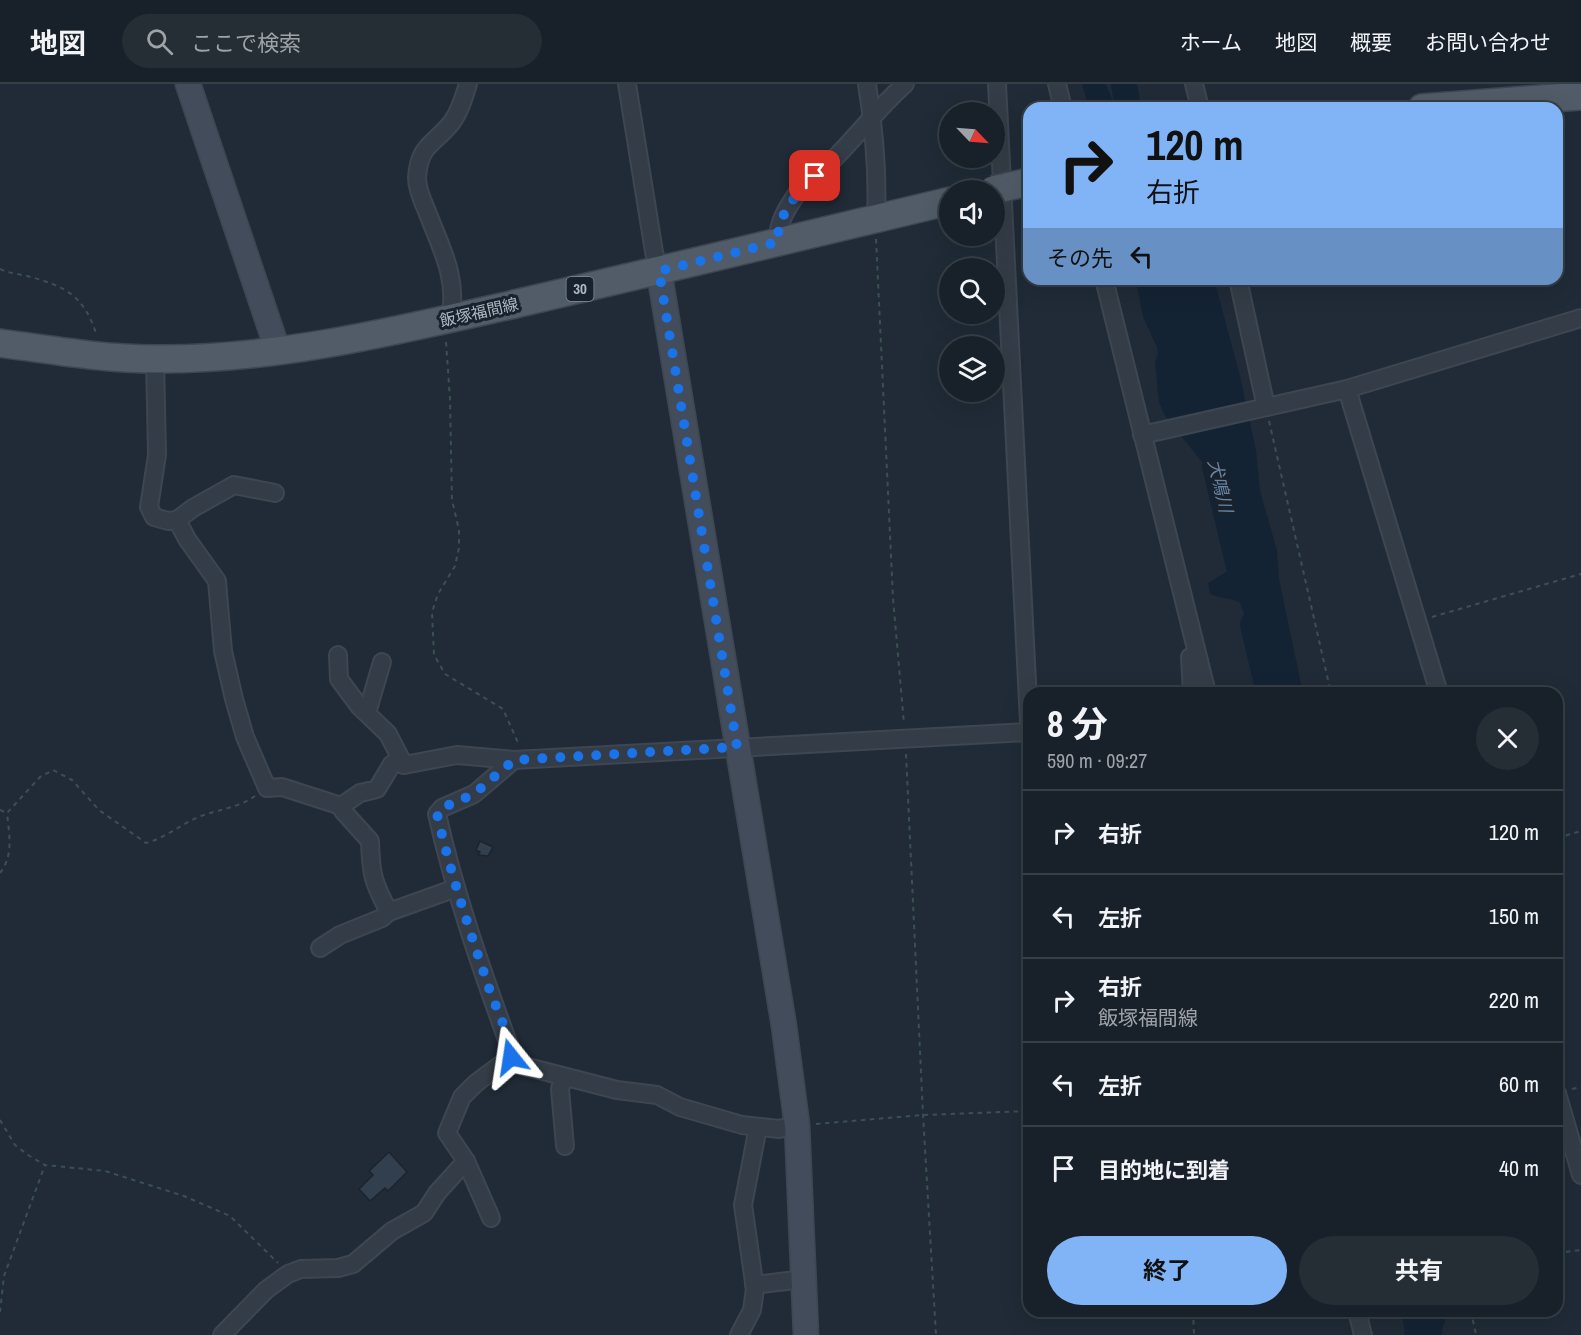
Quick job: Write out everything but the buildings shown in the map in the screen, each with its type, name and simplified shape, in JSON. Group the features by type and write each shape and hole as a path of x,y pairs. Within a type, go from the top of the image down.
{"main road":[{"path":"1502,102 1581,96"},
{"path":"1005,187 1023,183"},
{"name":"飯塚福間線","path":"0,344 102,356 154,359 278,351 450,319 939,204"}],"street":[{"path":"188,84 278,351"},
{"path":"450,319 454,302 452,280 417,181 424,149 452,122 468,84"},
{"path":"627,84 784,1026 797,1125 806,1335"},
{"path":"867,84 873,118 878,218"},
{"path":"778,242 777,229 800,190 831,163 887,100 905,84"},
{"path":"997,84 1027,687"},
{"path":"1057,84 1062,102"},
{"path":"1194,84 1198,102"},
{"path":"1105,285 1206,687"},
{"path":"1239,285 1266,407"},
{"path":"1142,435 1347,389 1581,318"},
{"path":"154,359 157,455 149,507 154,517 168,521 177,520 193,508 234,485 275,492"},
{"path":"1347,389 1436,687"},
{"path":"177,520 187,539 217,581 223,651 234,699 245,737 267,788 282,787 341,806 370,841 371,872 376,888 389,912"},
{"path":"1188,617 1192,687"},
{"path":"338,655 339,679 388,734 405,765"},
{"path":"367,713 382,662"},
{"path":"341,806 360,793 377,789 392,764 397,762 405,765 457,755 520,759 1023,732"},
{"path":"520,759 474,794 442,808 437,814 456,888 510,1048 511,1057 516,1064 617,1090 657,1095 680,1107 742,1125 779,1129 797,1125"},
{"path":"320,948 340,935 382,918 389,912 456,888"},
{"path":"491,1218 466,1161 447,1133 462,1097 476,1083 511,1057"},
{"path":"564,1077 560,1089 565,1146"},
{"path":"1563,1114 1581,1175"},
{"path":"739,1335 752,1310 754,1285 743,1205 758,1127"},
{"path":"222,1335 266,1290 288,1274 301,1269 338,1268 352,1264 392,1231 424,1213 436,1193 466,1161"},
{"path":"754,1285 804,1279"},
{"path":"1358,1317 1363,1335"}],"path":[{"path":"878,218 893,598 905,739 936,1335"},
{"path":"0,269 56,284 76,297 93,325 102,356"},
{"path":"450,319 445,330 450,399 452,500 459,530 459,548 454,566 438,594 432,612 434,655 445,675 503,709 520,759"},
{"path":"1266,407 1330,687"},
{"path":"1417,621 1581,574"},
{"path":"0,873 10,849 7,813 40,777 53,770 72,780 99,810 146,843 160,839 201,816 242,805 267,788"},
{"path":"0,810 7,813"},
{"path":"1563,836 1581,831"},
{"path":"797,1125 923,1115 1023,1111"},
{"path":"0,1120 15,1145 45,1165 105,1171 184,1196 230,1216 288,1274"},
{"path":"0,1312 4,1276 45,1165"},
{"path":"1563,1252 1581,1250"},
{"path":"1193,1317 1194,1335"},
{"path":"1472,1317 1476,1335"}],"water":[{"path":"1082,84 1106,84 1113,102 1087,102"},
{"path":"1137,285 1216,285 1240,376 1256,450 1260,491 1277,550 1279,579 1302,687 1267,687 1266,672 1240,603 1210,594 1208,583 1231,569 1234,564 1237,550 1235,526 1228,506 1214,485 1209,471 1164,414 1159,402 1155,362 1158,354 1157,347 1143,317"},
{"path":"1402,1317 1446,1317 1442,1335 1404,1335"}],"waterway":[{"name":"犬鳴川","path":"1124,84 1127,102"},
{"name":"犬鳴川","path":"1215,466 1244,588"},
{"name":"犬鳴川","path":"1253,624 1268,687"}],"route":[{"path":"511,1057 510,1048 492,1000 447,858 437,814 442,808 474,794 514,760 737,747 659,271 778,242 777,229 788,207 800,190 815,176"}]}
